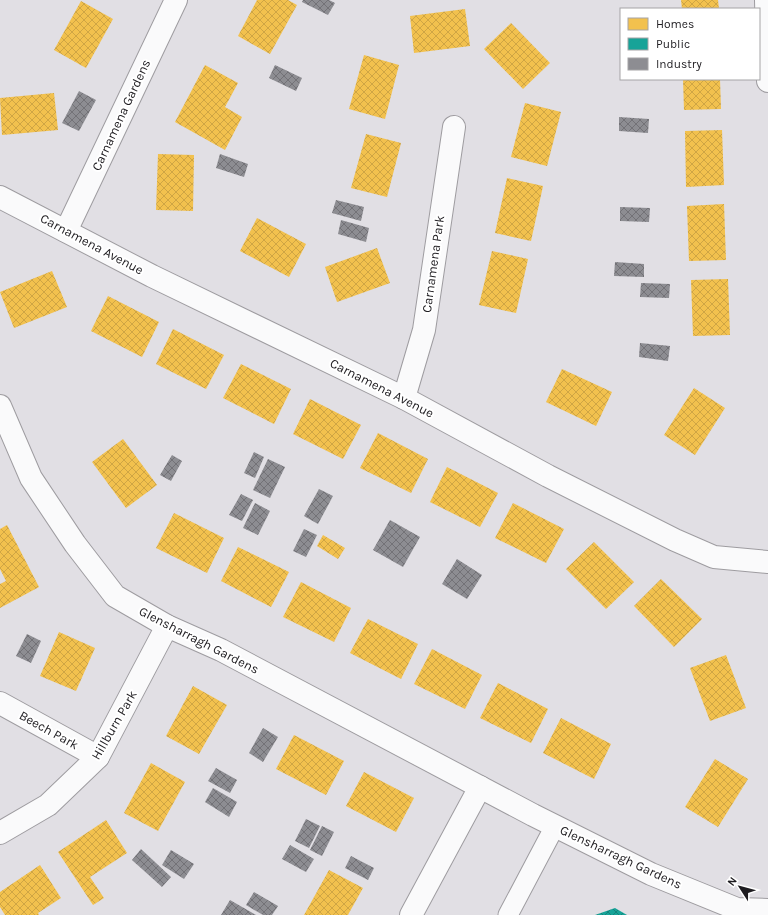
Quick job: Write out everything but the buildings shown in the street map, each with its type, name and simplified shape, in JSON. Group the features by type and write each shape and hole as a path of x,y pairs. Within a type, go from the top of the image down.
{"street":[{"name":"Carnamena Gardens","path":"66,231 176,0"},
{"path":"766,0 768,81"},
{"name":"Carnamena Park","path":"404,398 424,330 454,127"},
{"name":"Carnamena Avenue","path":"0,197 152,276 404,398 542,472 675,540 714,557 768,562"},
{"name":"Glensharragh Gardens","path":"0,406 31,478 75,544 116,596 167,626 221,650 480,787 651,874 737,909 768,910"},
{"name":"Hillburn Park","path":"0,833 48,805 98,757 167,626"},
{"name":"Beech Park","path":"0,703 98,757"},
{"path":"411,915 480,787"}],"lane":[{"path":"508,915 555,826"}]}
